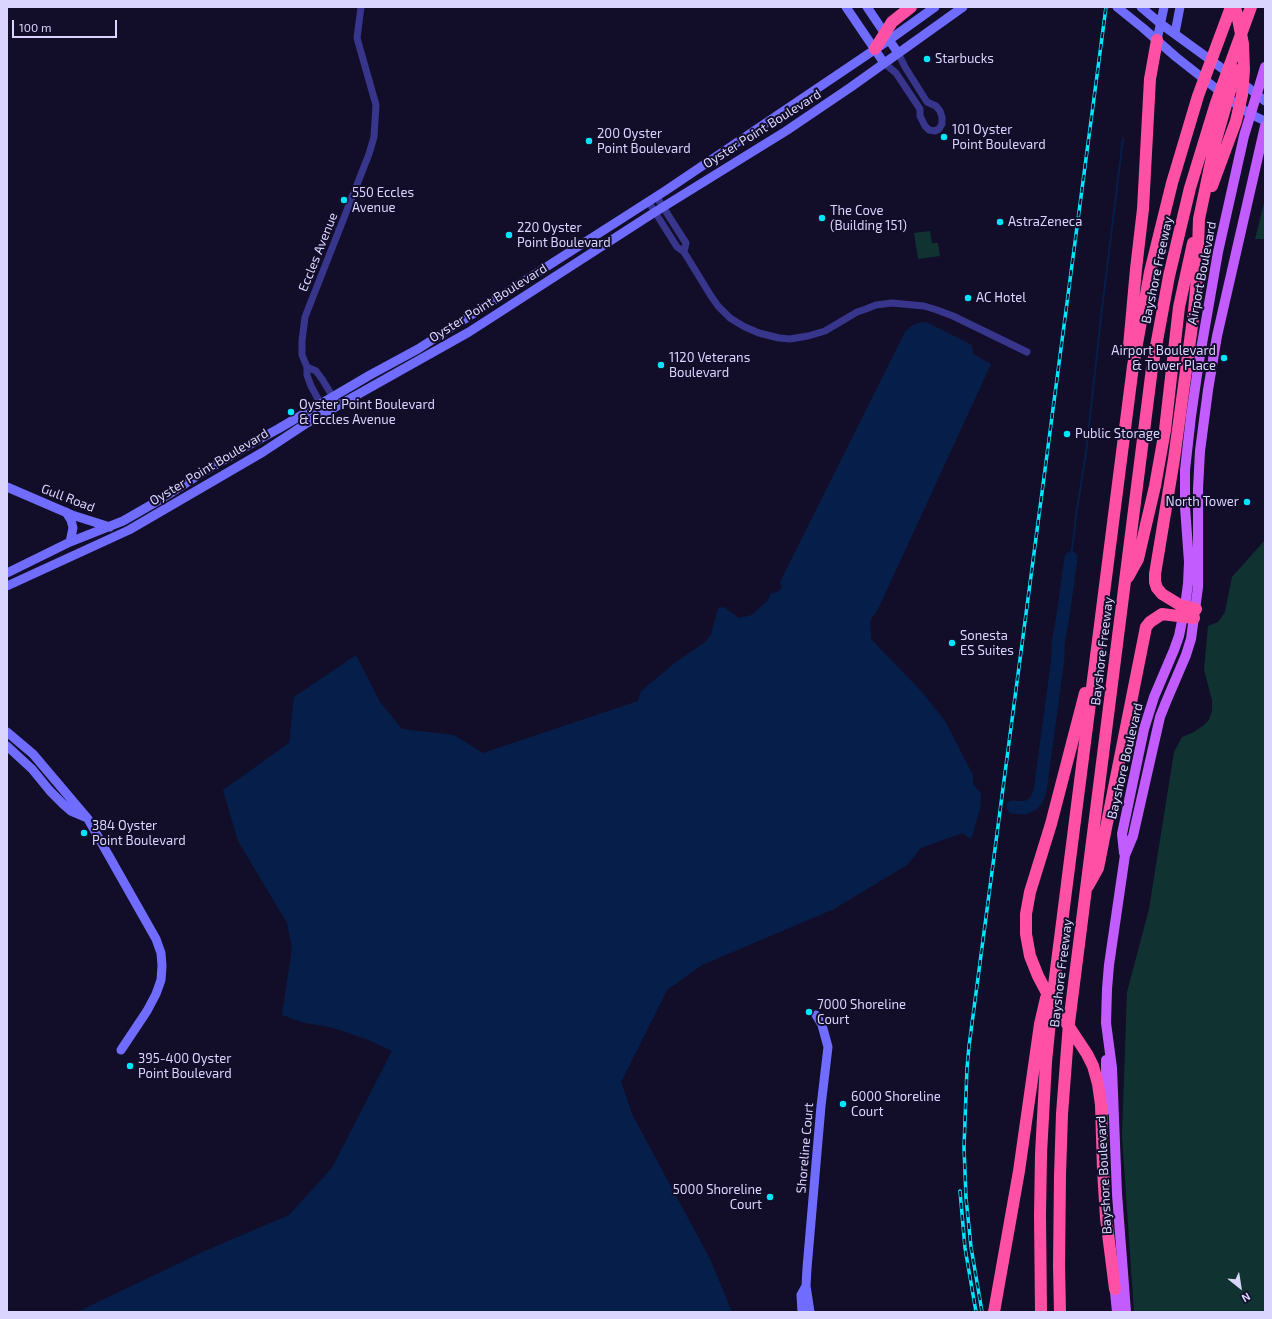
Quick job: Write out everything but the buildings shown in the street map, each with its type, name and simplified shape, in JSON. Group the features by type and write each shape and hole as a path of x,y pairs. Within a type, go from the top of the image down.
{"highway":[{"path":"875,49 887,37 895,18 911,7"},
{"name":"Bayshore Freeway","path":"1041,1312 1040,1215 1046,1062 1055,970 1133,366 1157,244 1170,189 1188,126 1231,7"},
{"path":"1124,584 1138,559 1156,480 1165,430 1179,307 1187,270 1196,233 1236,121 1242,95 1244,70 1243,44 1234,7"},
{"path":"1189,612 1162,594 1157,588 1155,574 1174,458 1194,311 1197,278 1199,219 1215,143 1252,7"},
{"name":"Bayshore Freeway","path":"1060,1312 1059,1206 1064,1091 1072,992 1148,390 1169,276 1182,218 1207,131 1252,7"},
{"path":"1114,516 1136,269 1143,209 1150,79 1157,40"},
{"path":"1085,891 1098,868 1143,634 1150,622 1162,614 1189,612"},
{"path":"1096,653 1076,723 1055,810 1027,902 1026,934 1030,956 1043,986 1080,1042 1093,1066 1098,1084 1100,1094 1104,1194 1115,1289"},
{"path":"994,1312 1011,1215 1040,1024 1055,970"}],"main road":[{"name":"Airport Boulevard","path":"1189,612 1189,562 1185,507 1185,470 1191,416 1203,335 1218,252 1250,114 1265,67"},
{"path":"1189,612 1198,581 1198,470 1208,390 1217,336 1265,126"},
{"name":"Bayshore Boulevard","path":"1117,1312 1107,1146 1106,1069 1107,989 1124,855 1122,834 1142,734 1154,697 1189,612"},
{"name":"Bayshore Boulevard","path":"1107,1036 1112,1068 1116,1170 1126,1312"}],"street":[{"name":"Eccles Avenue","path":"325,412 307,375 307,367 302,355 305,317 369,154 374,137 376,105 357,38 361,7"},
{"path":"846,7 884,63 896,73 920,110"},
{"path":"867,7 928,102 936,106 940,111 942,124 939,129 934,131 929,130 925,126 920,116 920,110 923,104 928,102"},
{"path":"887,37 935,7"},
{"name":"Oyster Point Boulevard","path":"7,586 96,544 118,536 252,458 325,412 469,332 659,209 786,131 851,87 963,7"},
{"path":"1117,7 1237,105 1250,114 1265,121"},
{"path":"1142,7 1161,24 1265,101"},
{"path":"1157,40 1164,7"},
{"path":"1175,34 1180,7"},
{"path":"1157,40 1175,34"},
{"name":"Oyster Point Boulevard","path":"7,574 70,542 123,521 333,396 442,334 652,199 875,49"},
{"path":"652,199 659,209 677,247 684,252 718,306 745,328 779,338 808,336 825,331 857,312 892,303 924,306 937,310 1027,352"},
{"path":"307,367 316,371 338,405"},
{"name":"Gull Road","path":"7,487 66,512 109,526"},
{"path":"66,512 71,520 73,528 70,542"},
{"path":"109,526 118,536"},
{"path":"7,732 32,754 88,819 156,938 161,953 161,980 156,994 147,1011 121,1050"},
{"path":"19,742 9,748 32,769 63,804 71,811 88,819"},
{"name":"Shoreline Court","path":"810,1312 806,1286 806,1268 828,1047 824,1031 816,1015"},
{"name":"Shoreline Court","path":"802,1312 801,1294 806,1286"}],"green space":[{"path":"1265,199 1265,239 1255,239"},
{"path":"930,231 932,243 938,243 940,256 918,259 914,233"},
{"path":"1265,540 1265,1312 1134,1312 1122,1136 1127,992 1149,909 1174,752 1182,737 1203,726 1209,720 1212,711 1212,700 1204,670 1208,626 1218,622 1225,612 1232,577"}],"water":[{"path":"926,322 972,345 973,354 991,364 879,607 870,621 871,639 922,692 945,721 973,775 973,784 981,793 980,808 973,834 970,839 963,833 921,848 907,865 834,909 702,965 667,990 621,1082 633,1116 710,1259 732,1312 77,1312 207,1250 289,1215 332,1168 392,1051 366,1039 330,1027 305,1023 282,1015 292,948 287,923 238,841 223,790 289,743 294,697 356,655 380,702 402,729 454,735 483,753 638,701 641,691 676,662 704,643 711,635 718,608 724,607 739,618 752,615 768,600 771,593 777,592 782,588 780,582 905,332 917,323"}],"waterway":[{"path":"1071,558 1086,453 1123,138"},
{"path":"1013,807 1025,808 1033,804 1040,791 1058,658 1058,644 1071,558"}],"railway":[{"path":"982,1312 971,1247 966,1198 964,1147 969,1046 1106,7"},
{"path":"960,1191 965,1248 976,1312"}],"place":[{"name":"Starbucks","path":"927,59"},
{"name":"101 Oyster Point Boulevard","path":"944,137"},
{"name":"200 Oyster Point Boulevard","path":"589,141"},
{"name":"550 Eccles Avenue","path":"344,200"},
{"name":"The Cove (Building 151)","path":"822,218"},
{"name":"AstraZeneca","path":"1000,222"},
{"name":"220 Oyster Point Boulevard","path":"509,235"},
{"name":"AC Hotel","path":"968,298"},
{"name":"Airport Boulevard & Tower Place","path":"1224,358"},
{"name":"1120 Veterans Boulevard","path":"661,365"},
{"name":"Oyster Point Boulevard & Eccles Avenue","path":"291,412"},
{"name":"Public Storage","path":"1067,434"},
{"name":"North Tower","path":"1247,502"},
{"name":"Sonesta ES Suites","path":"952,643"},
{"name":"384 Oyster Point Boulevard","path":"84,833"},
{"name":"7000 Shoreline Court","path":"809,1012"},
{"name":"395-400 Oyster Point Boulevard","path":"130,1066"},
{"name":"6000 Shoreline Court","path":"843,1104"},
{"name":"5000 Shoreline Court","path":"770,1197"}]}
